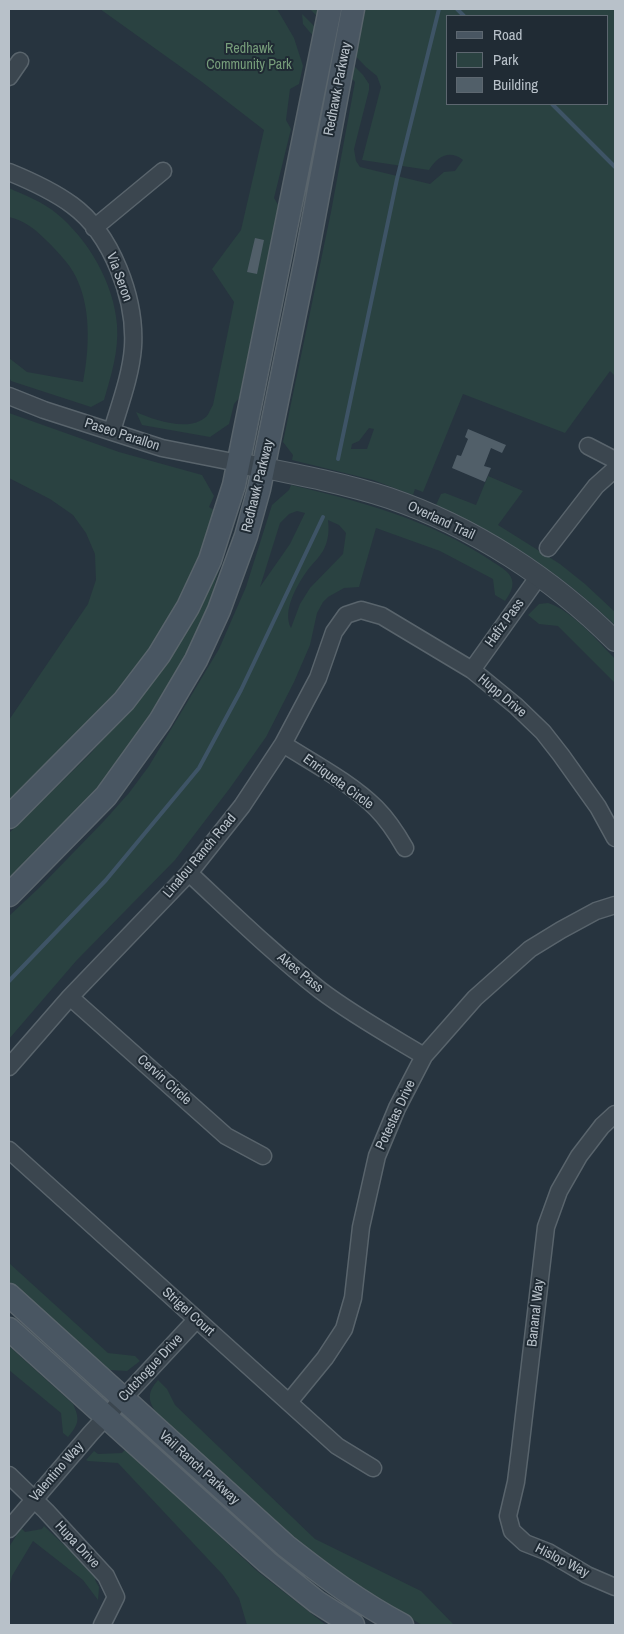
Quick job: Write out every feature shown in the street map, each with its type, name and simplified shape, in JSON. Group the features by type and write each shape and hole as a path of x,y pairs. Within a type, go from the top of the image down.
{"main road":[{"name":"Redhawk Parkway","path":"9,817 124,701 159,655 188,607 210,560 234,485 330,9"},
{"name":"Redhawk Parkway","path":"9,894 106,796 160,722 196,660 219,610 246,536 263,468 306,259 353,9"},
{"name":"Vail Ranch Parkway","path":"9,1295 286,1546 332,1582 384,1616 402,1625"},
{"name":"Vail Ranch Parkway","path":"9,1329 267,1562 317,1602 353,1625"}],"street":[{"path":"9,77 20,61"},
{"name":"Via Seron","path":"9,172 46,188 74,206 94,228 114,257 124,284 133,319 133,348 129,371 112,432"},
{"path":"94,228 163,172"},
{"name":"Paseo Parallon","path":"9,396 162,448 238,463"},
{"path":"588,446 615,460"},
{"name":"Overland Trail","path":"238,463 365,491 422,511 453,525 487,543 539,576 566,597 615,641"},
{"path":"548,548 596,486 615,469"},
{"name":"Hafiz Pass","path":"472,670 539,576"},
{"name":"Hupp Drive","path":"346,615 361,610 382,616 472,670 516,706 543,732 580,780 615,838"},
{"name":"Linalou Ranch Road","path":"9,1067 70,997 188,873 242,806 284,744 318,678 334,632 346,615"},
{"name":"Enriqueta Circle","path":"284,744 352,789 375,808 394,830 405,848"},
{"name":"Akes Pass","path":"188,873 276,954 321,991 366,1022 424,1056"},
{"name":"Potestas Drive","path":"289,1402 325,1358 344,1328 353,1298 361,1227 377,1156 397,1108 424,1056 475,998 530,949 596,911 615,905"},
{"name":"Cervin Circle","path":"70,997 226,1136 263,1156"},
{"name":"Bananal Way","path":"512,1531 508,1516 518,1466 546,1227 559,1191 579,1156 602,1126 615,1114"},
{"name":"Strigel Court","path":"9,1150 338,1446 372,1468"},
{"name":"Cutchogue Drive","path":"106,1417 196,1320"},
{"name":"Valentino Way","path":"9,1529 106,1417"},
{"name":"Hupa Drive","path":"9,1475 46,1511 106,1576 116,1597 102,1625"},
{"name":"Hislop Way","path":"512,1531 525,1543 548,1552 587,1575 615,1588"}],"green space":[{"name":"Redhawk Community Park","path":"100,9 277,9 294,38 303,66 299,84 290,89 286,120 291,129 274,198 280,208 239,398 234,404 229,424 210,437 142,425 136,412 162,421 191,424 207,416 213,405 234,302 212,269 241,230 264,130 202,82"},
{"path":"310,9 615,9 615,376 610,371 565,433 463,394 423,492 415,489 413,495 373,480 292,460 293,455 283,442 331,212 355,82 303,24 302,14 363,75 369,84 354,149 356,161 360,167 430,184 444,172 455,171 463,160 453,155 444,156 436,161 429,170 362,160 381,87 377,76","holes":["369,428 374,429 367,449 351,449 352,444 359,441"]},
{"path":"9,188 45,205 68,224 89,249 111,293 117,325 116,354 104,400 91,407 11,381 9,377 9,358 27,372 83,382 87,358 88,333 86,307 73,272 61,255 39,233 25,223 9,217"},
{"path":"9,413 119,452 202,475 214,496 209,507 214,510 203,547 187,583 122,691 104,713 9,801 9,720 88,604 96,580 95,554 86,533 73,515 50,499 9,478"},
{"path":"488,476 523,491 498,525 560,564 585,584 615,612 615,625 574,589 531,558 485,530 436,505 441,494 445,493 476,505"},
{"path":"291,485 343,498 419,523 467,546 506,571 512,580 511,591 505,601 495,595 493,579 440,551 376,528 359,587 344,588 323,602 317,613 310,645 294,682 266,737 230,788 175,860 76,961 9,1039 9,916 104,821 129,793 149,766 219,649 246,587 272,505 289,490","holes":["297,511 305,513 290,544 260,587 280,523 289,514","328,520 339,525 346,533 343,554 310,588 300,604 291,628 288,614 289,606 303,577 324,549 327,542"]},
{"path":"241,496 211,602 184,665 118,767 9,884 9,833 90,754 128,711"},
{"path":"548,603 557,606 575,619 615,659 615,683 558,626 539,624 528,615 539,604"},
{"path":"9,1263 108,1353 135,1356 140,1361 127,1371 110,1370 104,1366 9,1282"},
{"path":"9,1346 73,1404 77,1414 77,1421 68,1437 63,1433 61,1413 9,1370"},
{"path":"158,1380 167,1389 175,1405 315,1539 421,1591 454,1625 422,1625 377,1598 307,1550 156,1412 151,1403 150,1396 152,1388"},
{"path":"126,1449 257,1571 326,1625 247,1625 239,1598 223,1575 118,1463 86,1460 94,1451 98,1454 122,1453"},
{"path":"44,1526 97,1576 95,1580 99,1587 98,1600 83,1580 33,1541 12,1576 9,1588 9,1547 21,1528 25,1532 42,1529"}],"building":[{"path":"255,238 264,240 257,274 247,272"},
{"path":"468,429 506,445 502,453 491,448 484,466 491,468 485,482 452,468 457,455 461,456 468,439 465,437"}],"waterway":[{"path":"338,459 397,179 439,9"},
{"path":"457,9 463,15"},
{"path":"553,105 615,167"},
{"path":"9,981 106,880 199,768 241,690 323,517"}]}
